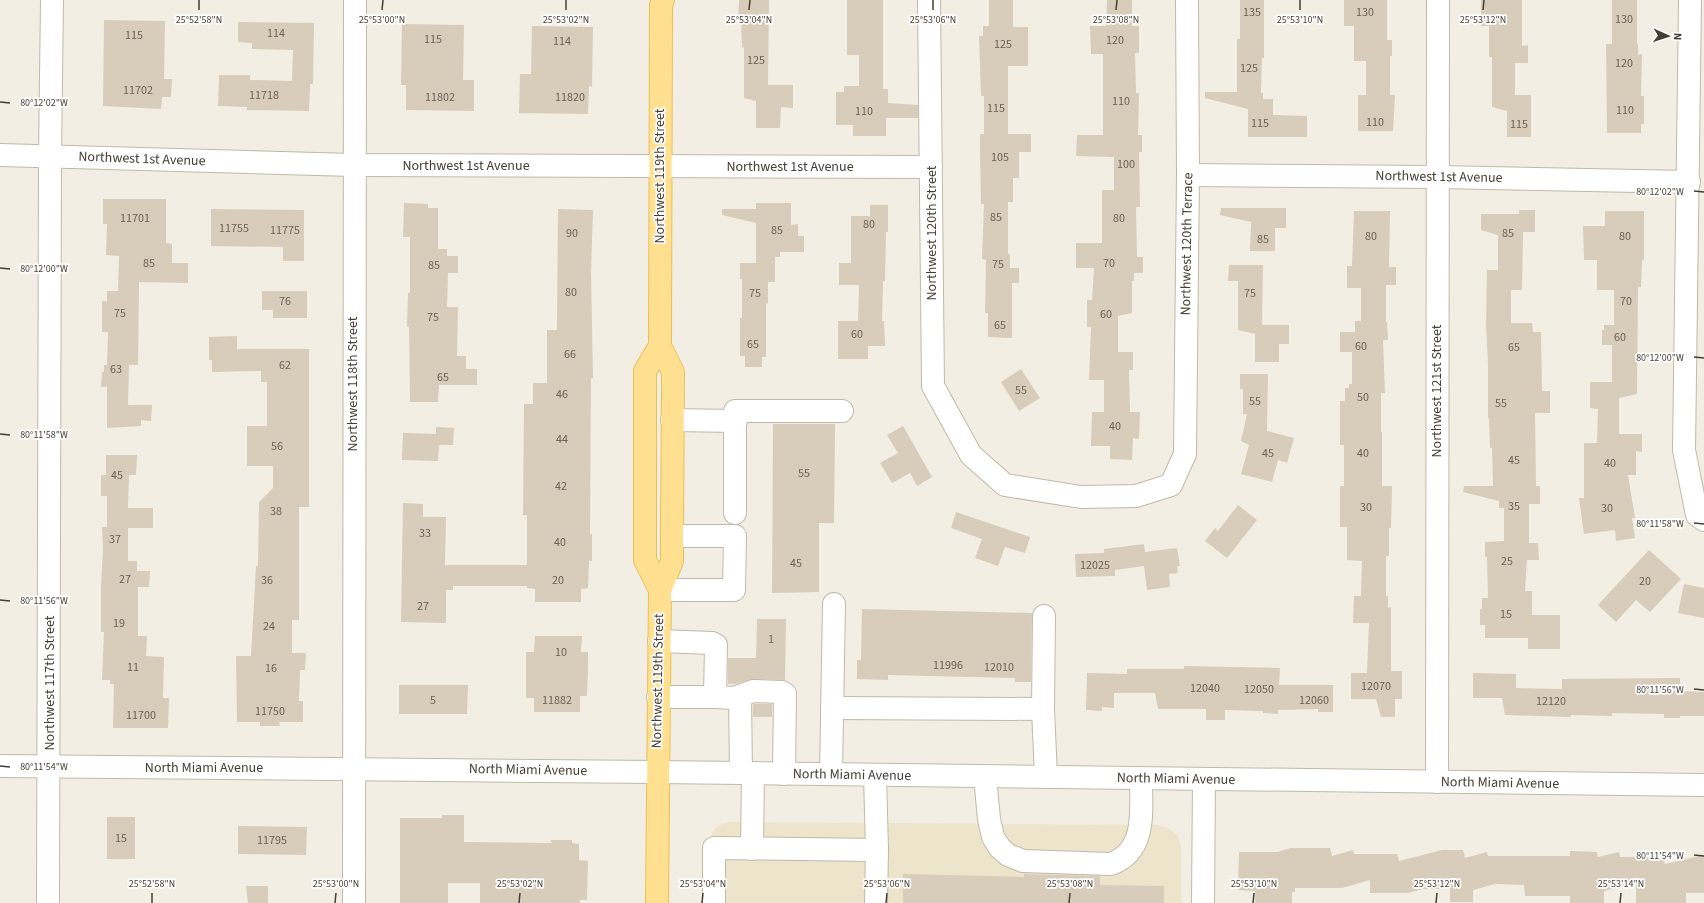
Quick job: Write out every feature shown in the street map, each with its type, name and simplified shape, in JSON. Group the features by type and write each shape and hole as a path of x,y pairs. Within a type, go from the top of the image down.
{"main road":[{"name":"Northwest 119th Street","path":"657,903 657,772 660,590 672,561 673,372 660,346 660,2"},
{"name":"Northwest 119th Street","path":"660,346 645,372 645,560 660,590"}],"street":[{"name":"Northwest 117th Street","path":"48,903 50,767 50,156 52,0"},
{"name":"Northwest 118th Street","path":"354,0 354,903"},
{"name":"Northwest 120th Street","path":"929,0 932,168 933,386 971,455 1005,485 1081,497 1136,496 1170,485"},
{"name":"Northwest 120th Terrace","path":"1170,485 1185,454 1188,175 1187,0"},
{"name":"Northwest 121st Street","path":"1437,782 1438,0"},
{"path":"1690,0 1689,182 1684,450 1701,517"},
{"name":"Northwest 1st Avenue","path":"0,155 353,165 932,168"},
{"name":"Northwest 1st Avenue","path":"1188,175 1437,177 1689,182"},
{"path":"735,513 735,411 842,411"},
{"path":"672,420 736,421"},
{"path":"660,590 734,590 735,536 672,536"},
{"path":"831,774 834,604"},
{"path":"1044,616 1043,709 1046,777"},
{"path":"659,641 712,643 716,645 715,697"},
{"path":"658,697 734,698 753,691 782,692 785,694 784,774"},
{"path":"740,696 752,849"},
{"path":"832,708 1043,709"},
{"name":"North Miami Avenue","path":"0,766 353,768 1704,786"},
{"path":"874,775 877,850 876,903"},
{"path":"985,777 989,819 993,837 1000,848 1008,854 1023,861 1111,864 1122,860 1132,850 1138,835 1141,812 1141,779"},
{"path":"1203,903 1204,780"},
{"path":"714,903 714,848 877,850"}],"shaded area":[{"path":"729,822 1157,825 1168,828 1178,835 1181,847 1181,903 706,903 706,843 717,826"}],"building":[{"path":"739,0 769,0 768,85 793,85 793,108 781,107 780,128 756,128 756,101 744,98 744,47 742,48 741,19 738,19"},
{"path":"847,0 883,0 883,89 888,89 888,103 918,105 918,118 886,118 886,136 853,136 853,125 836,125 836,92 844,92 844,86 859,86 859,55 847,55"},
{"path":"989,0 1013,0 1013,27 1028,27 1028,66 1008,66 1008,134 1031,134 1031,152 1019,152 1019,178 1013,178 1013,202 1008,202 1008,254 1010,254 1010,268 1019,268 1019,283 1012,283 1012,338 988,337 988,313 985,313 986,260 982,259 984,204 981,204 980,155 980,134 984,134 984,96 981,96 979,36 983,36 983,26 989,26"},
{"path":"1107,0 1132,0 1132,26 1139,26 1139,53 1135,53 1136,93 1139,93 1138,135 1142,135 1142,152 1139,152 1140,207 1136,207 1137,257 1143,257 1143,273 1134,273 1134,281 1132,281 1132,313 1118,316 1118,352 1133,352 1133,370 1129,370 1130,412 1140,412 1139,439 1133,438 1132,460 1110,459 1110,446 1091,446 1092,412 1104,412 1104,380 1089,380 1091,327 1087,327 1087,300 1092,300 1094,268 1076,268 1076,243 1102,243 1102,190 1114,190 1114,157 1076,156 1077,135 1103,135 1103,54 1091,54 1090,26 1106,26"},
{"path":"1240,0 1264,0 1264,58 1262,58 1261,93 1263,93 1263,99 1273,99 1273,115 1307,116 1307,137 1248,137 1248,109 1205,98 1205,92 1237,92 1237,39 1240,39"},
{"path":"1344,0 1387,0 1387,40 1392,40 1392,56 1390,56 1390,95 1395,95 1393,131 1358,131 1358,95 1366,95 1366,61 1354,61 1354,26 1344,26"},
{"path":"1481,0 1522,0 1522,46 1528,45 1528,63 1515,63 1515,95 1531,95 1531,137 1507,137 1507,111 1492,107 1492,57 1489,57 1489,26 1481,26"},
{"path":"1612,0 1637,0 1637,44 1638,55 1642,54 1641,96 1644,96 1644,124 1641,124 1641,133 1607,133 1606,44 1612,44"},
{"path":"104,20 165,21 164,79 172,79 171,97 162,97 161,109 103,106"},
{"path":"238,22 314,23 313,84 310,84 309,111 247,110 247,107 218,106 219,75 250,75 250,80 292,81 293,50 252,49 252,43 238,42"},
{"path":"402,24 464,25 463,80 474,80 474,111 406,110 406,85 401,85"},
{"path":"532,26 593,27 592,87 589,86 588,114 519,113 520,74 531,74"},
{"path":"103,199 166,199 166,243 172,244 172,263 188,263 188,283 139,282 138,365 129,365 128,405 152,405 151,421 141,420 141,426 107,428 107,387 101,387 102,372 104,372 104,365 107,365 108,332 102,332 102,301 107,301 107,291 118,291 119,256 106,255 107,224 103,224"},
{"path":"404,203 428,204 428,208 438,208 438,249 447,249 447,256 458,256 458,273 448,273 447,307 458,307 457,356 466,356 466,369 477,369 477,385 439,385 438,402 410,402 409,327 407,327 408,293 410,293 410,237 403,237"},
{"path":"756,203 791,203 791,225 798,224 798,236 804,236 804,252 780,252 780,257 775,257 775,282 768,282 768,304 766,303 766,357 762,357 762,367 745,367 745,356 740,356 742,279 740,279 740,263 756,263 756,223 722,215 722,209 756,209"},
{"path":"870,205 888,205 888,232 886,232 885,281 883,281 882,321 884,321 885,346 868,346 868,359 838,359 838,321 858,321 859,285 839,285 839,263 851,263 851,216 870,216"},
{"path":"1221,208 1286,208 1286,228 1275,228 1275,251 1250,251 1251,222 1220,215"},
{"path":"211,209 304,210 304,261 283,261 283,247 211,246"},
{"path":"558,209 593,210 591,273 593,378 591,378 590,534 592,534 592,561 589,561 588,588 581,589 581,602 535,602 535,589 527,588 527,586 453,586 453,590 446,590 446,623 401,622 403,503 423,504 423,517 446,517 445,565 527,565 527,515 523,515 524,404 533,404 533,383 547,383 547,330 557,330"},
{"path":"1519,210 1535,210 1535,232 1523,232 1522,290 1511,290 1511,323 1532,323 1533,332 1541,332 1542,391 1550,391 1550,413 1535,413 1536,486 1540,486 1540,504 1529,504 1529,543 1538,543 1539,560 1527,560 1525,591 1532,591 1532,615 1560,615 1560,649 1528,649 1528,638 1485,638 1485,625 1480,625 1480,609 1482,609 1482,598 1488,598 1485,542 1504,541 1504,508 1499,508 1499,501 1463,492 1464,486 1493,486 1492,448 1490,448 1488,418 1486,324 1487,270 1498,270 1498,235 1481,230 1481,214 1519,214"},
{"path":"1354,211 1390,211 1389,267 1396,267 1396,285 1386,285 1386,322 1388,340 1383,340 1385,393 1381,393 1382,486 1392,486 1389,556 1386,556 1386,596 1388,596 1388,608 1391,607 1391,671 1402,671 1402,699 1395,699 1395,717 1381,717 1376,699 1351,699 1351,673 1367,673 1369,623 1353,623 1354,596 1361,596 1362,561 1347,560 1347,527 1340,527 1340,486 1344,486 1344,445 1340,445 1340,401 1345,401 1345,388 1349,388 1349,384 1352,384 1352,352 1340,352 1340,332 1355,332 1355,321 1361,321 1361,288 1347,288 1347,266 1352,266"},
{"path":"1605,211 1644,211 1644,260 1642,260 1641,287 1638,287 1637,394 1619,398 1619,434 1642,434 1642,452 1636,451 1636,475 1628,475 1635,518 1632,518 1635,538 1616,541 1615,530 1584,534 1579,498 1584,498 1584,443 1597,443 1598,409 1590,408 1590,382 1612,382 1612,345 1602,345 1602,330 1604,330 1604,325 1614,325 1614,290 1597,290 1597,260 1584,260 1583,226 1605,226"},
{"path":"1229,265 1263,265 1262,325 1289,325 1289,344 1279,344 1279,362 1255,362 1255,334 1238,330 1238,281 1228,281"},
{"path":"262,291 307,291 307,318 273,318 273,310 262,310"},
{"path":"237,336 237,349 309,349 309,507 299,507 299,620 292,620 292,653 306,653 305,670 300,670 299,701 303,701 303,722 279,722 280,726 260,726 260,722 237,722 236,656 251,656 256,566 258,566 259,502 273,488 273,466 247,466 247,426 267,426 267,382 261,382 261,371 212,372 212,360 209,360 209,337"},
{"path":"1021,369 1040,398 1019,411 1001,382"},
{"path":"1240,374 1268,374 1267,431 1294,438 1287,463 1278,460 1272,482 1241,474 1249,445 1241,441 1247,414 1243,414 1243,389 1240,389"},
{"path":"773,424 835,424 834,523 819,523 819,592 772,593"},
{"path":"903,426 932,477 917,486 910,473 892,483 880,463 898,453 887,435"},
{"path":"436,427 454,428 453,445 439,445 438,461 402,460 403,433 436,434"},
{"path":"106,455 137,455 136,475 129,475 128,508 153,508 153,528 128,528 128,561 137,561 137,571 150,571 149,587 138,587 138,636 147,636 146,656 164,657 163,698 169,698 168,728 113,728 114,684 110,684 110,680 102,680 104,632 101,632 103,549 102,527 107,527 107,496 101,496 101,475 106,475"},
{"path":"1238,505 1257,520 1227,558 1205,541 1215,528 1218,531"},
{"path":"956,512 1030,537 1025,553 1005,547 998,566 975,558 982,539 951,528"},
{"path":"1144,544 1145,552 1177,548 1180,566 1177,566 1178,573 1169,574 1170,587 1147,590 1144,566 1115,570 1115,576 1076,577 1075,554 1104,553 1104,549"},
{"path":"1649,550 1681,579 1650,612 1636,600 1616,622 1598,605"},
{"path":"1684,584 1704,588 1704,618 1678,613"},
{"path":"862,609 1032,613 1031,682 1015,682 1015,678 888,675 888,680 857,679 857,660 861,660"},
{"path":"757,619 786,619 785,680 753,679 735,684 728,684 728,658 756,658"},
{"path":"535,636 582,636 581,652 588,652 588,668 587,696 580,696 580,712 534,712 534,698 526,698 526,652 534,652"},
{"path":"1184,666 1280,668 1279,685 1333,685 1333,712 1318,712 1318,709 1278,710 1278,714 1263,713 1263,711 1225,710 1225,720 1206,720 1206,709 1158,709 1155,693 1114,693 1114,708 1102,707 1102,711 1086,710 1087,673 1127,674 1127,669 1184,669"},
{"path":"1473,673 1516,674 1516,688 1562,689 1562,679 1680,678 1680,691 1704,692 1704,716 1664,718 1664,714 1612,713 1612,716 1571,715 1571,717 1505,715 1502,698 1473,698"},
{"path":"399,685 468,685 467,714 399,714"},
{"path":"753,704 772,704 772,717 753,717"},
{"path":"442,815 464,815 464,842 552,843 550,840 572,840 572,843 579,844 579,860 588,861 587,900 580,900 580,903 480,903 480,883 448,883 448,903 400,903 400,818 442,818"},
{"path":"107,817 135,817 135,859 107,859"},
{"path":"238,826 307,827 306,855 238,854"},
{"path":"1291,848 1330,848 1332,856 1353,850 1354,854 1397,854 1399,861 1442,850 1463,850 1465,858 1487,852 1488,856 1570,856 1570,851 1597,852 1598,857 1619,852 1620,857 1663,857 1665,864 1704,855 1704,893 1686,893 1686,903 1636,903 1636,883 1604,891 1604,903 1570,903 1570,896 1525,896 1524,885 1495,884 1473,890 1473,902 1450,902 1450,889 1423,889 1408,893 1370,893 1370,880 1342,888 1295,888 1295,892 1292,892 1292,903 1255,903 1255,891 1238,890 1239,852 1277,852"},
{"path":"903,874 1024,877 1024,874 1100,876 1100,885 1164,886 1164,903 903,903"},
{"path":"246,886 268,886 268,903 248,903"}]}
